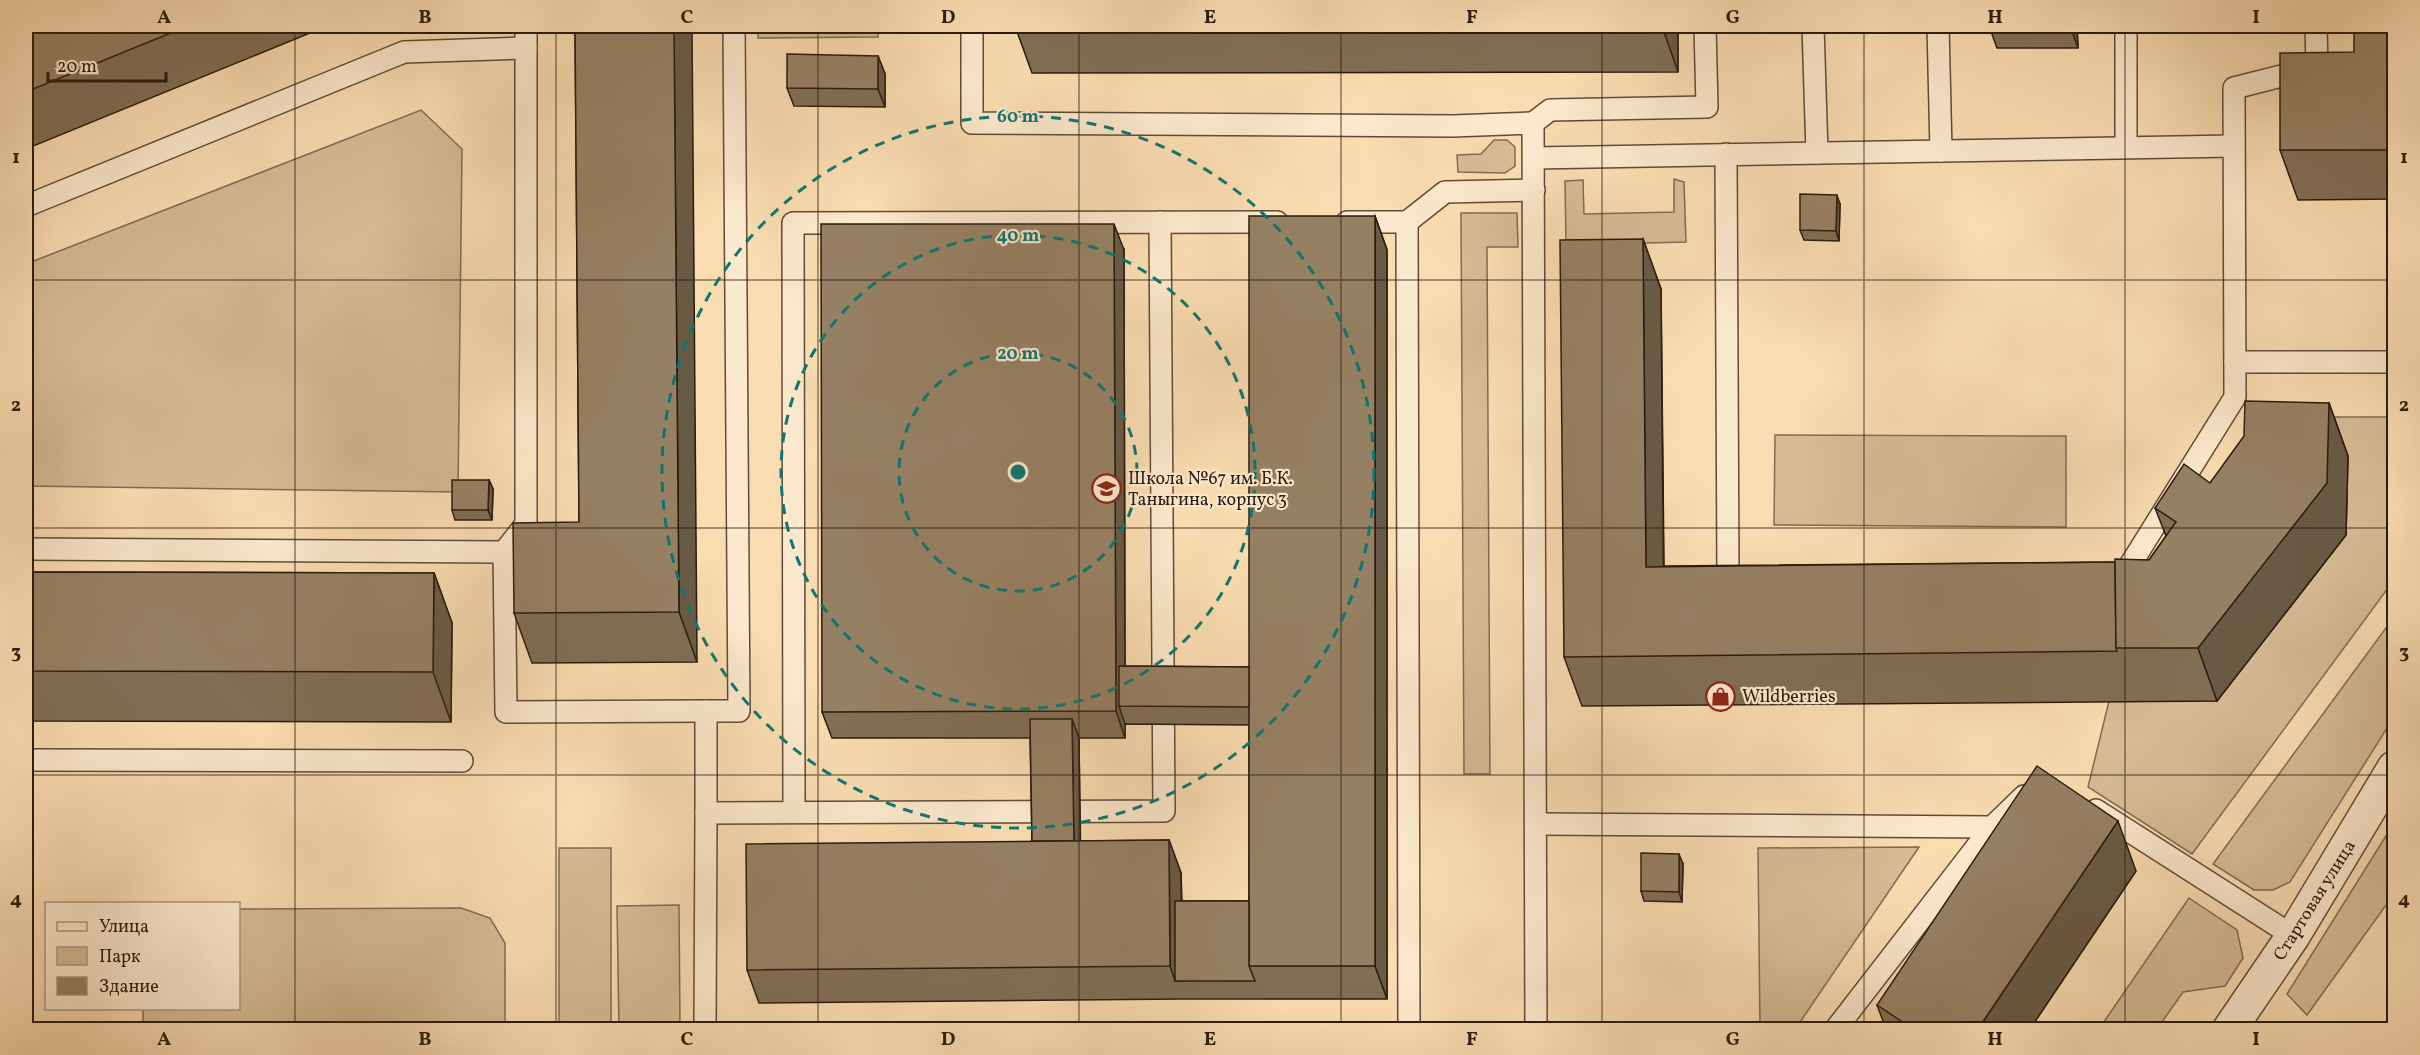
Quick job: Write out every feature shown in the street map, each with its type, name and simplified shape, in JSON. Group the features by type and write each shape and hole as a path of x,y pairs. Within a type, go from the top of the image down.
{"street":[{"name":"Стартовая улица","path":"2229,1029 2293,936 2394,768"}],"lane":[{"path":"526,26 526,524 504,552 506,712 739,711 734,26"},
{"path":"972,26 972,123 1453,126 1533,123 1550,110 1707,107 1706,26"},
{"path":"1814,26 1817,153"},
{"path":"1938,26 1941,151"},
{"path":"2126,26 2126,147"},
{"path":"2098,578 2122,578 2235,397 2234,88 2317,67 2316,26"},
{"path":"26,206 404,52 526,48"},
{"path":"1533,123 1536,1029"},
{"path":"1534,158 2233,146"},
{"path":"1726,154 1728,578 1764,578"},
{"path":"1325,222 1407,222 1445,192 1534,190"},
{"path":"706,813 1164,811 1160,222"},
{"path":"794,812 793,223 1301,222"},
{"path":"1407,222 1409,1029"},
{"path":"2235,362 2394,362"},
{"path":"26,549 504,552"},
{"path":"705,1029 706,711"},
{"path":"26,760 462,761"},
{"path":"1835,1029 1992,827 2031,790 2041,791"},
{"path":"2083,801 2293,936"},
{"path":"1536,824 1992,827"}],"green space":[{"path":"758,26 878,26 878,37 758,38"},
{"path":"421,110 462,149 458,492 26,486 26,264"},
{"path":"1494,140 1507,140 1515,147 1515,166 1505,173 1458,172 1457,155 1481,154"},
{"path":"1674,179 1684,182 1686,242 1566,245 1565,181 1583,180 1584,214 1674,212"},
{"path":"1461,213 1517,213 1518,247 1487,247 1490,774 1464,774"},
{"path":"2267,417 2394,417 2394,580 2192,854 2088,787 2109,701 2217,701"},
{"path":"1775,435 2066,436 2066,527 1774,525"},
{"path":"2394,617 2394,717 2290,882 2273,890 2254,890 2213,864"},
{"path":"2394,823 2394,894 2307,1015 2287,994"},
{"path":"1919,847 1796,1028 1760,1027 1758,848"},
{"path":"559,848 611,848 611,1029 559,1029"},
{"path":"2189,898 2237,930 2243,958 2225,986 2183,992 2157,1029 2099,1029"},
{"path":"679,905 680,1027 619,1028 617,906"},
{"path":"461,908 490,918 505,943 505,1029 143,1029 143,1010 240,1010 240,909"}],"building":[{"path":"26,26 188,26 26,92"},
{"path":"575,26 674,26 679,612 514,613 513,523 579,522"},
{"path":"2354,26 2394,26 2394,150 2280,150 2280,53 2354,52"},
{"path":"787,54 878,56 878,89 787,88"},
{"path":"1800,194 1837,195 1836,231 1800,230"},
{"name":"Школа №67 им. Б.К. Таныгина, корпус 3","path":"1249,216 1375,216 1375,966 1249,966"},
{"path":"821,224 1114,224 1116,711 822,712"},
{"path":"1643,239 1646,567 2115,562 2117,651 1564,657 1560,240"},
{"path":"2245,401 2329,403 2327,483 2198,648 2116,648 2115,559 2149,560 2176,522 2155,508 2184,464 2210,483 2244,436"},
{"path":"452,480 489,480 488,510 452,510"},
{"path":"26,572 434,573 433,672 26,671"},
{"path":"1119,666 1249,667 1249,707 1119,706"},
{"path":"1030,719 1072,719 1074,841 1032,841"},
{"path":"2037,766 2118,821 1978,1029 1913,1029 1877,1005"},
{"path":"1169,840 1170,966 747,970 746,844"},
{"path":"1641,853 1679,854 1679,892 1641,891"},
{"path":"1175,901 1249,901 1249,966 1255,981 1175,981"}],"place":[{"name":"Школа №67 им. Б.К. Таныгина, корпус 3","path":"1107,488"},
{"name":"Wildberries","path":"1721,696"}]}
